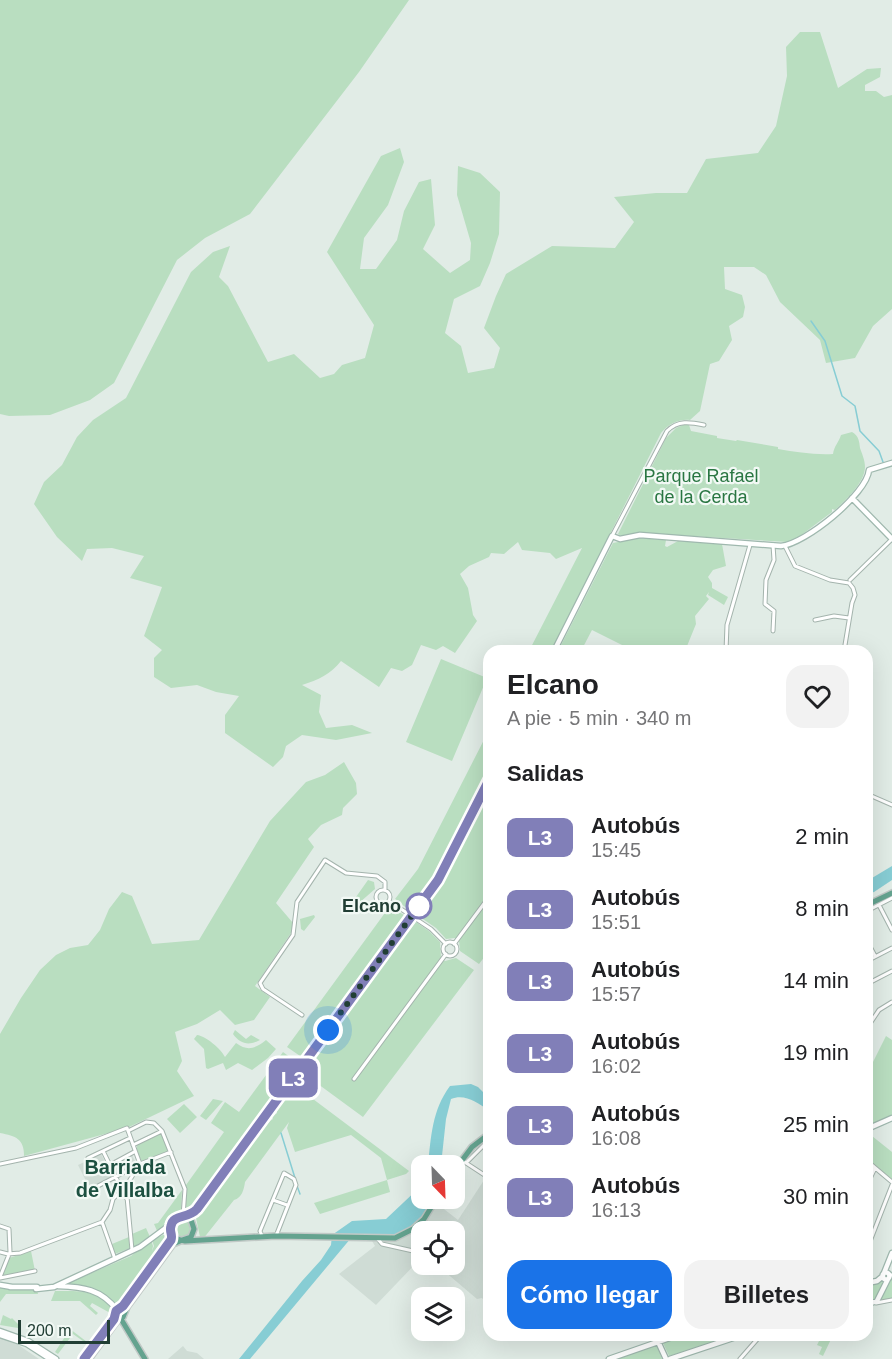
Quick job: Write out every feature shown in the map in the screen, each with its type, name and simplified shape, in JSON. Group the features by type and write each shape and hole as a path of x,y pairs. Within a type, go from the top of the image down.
{"main road":[{"path":"557,645 612,536 620,539 640,535 785,545 801,539 838,511 852,498 867,478 869,470 892,464"},
{"path":"852,498 892,539"},
{"path":"155,1238 176,1218 193,1214 197,1209 439,877 483,792"},
{"path":"873,902 892,893"},
{"path":"873,1126 892,1118"},
{"path":"465,1158 474,1142 483,1136"},
{"path":"465,1159 483,1137"},
{"path":"197,1209 193,1223 194,1232 198,1239 206,1241"},
{"path":"36,1289 66,1284 165,1234 182,1240 206,1241 276,1236 395,1238 410,1232 424,1219 430,1209"},
{"path":"184,1217 193,1223"},
{"path":"84,1359 158,1258 172,1235 171,1224"},
{"path":"89,1359 117,1321 119,1314 127,1307 173,1244 190,1238 194,1232"},
{"path":"888,1276 892,1253"},
{"path":"873,1302 878,1299 892,1268"},
{"path":"873,1282 888,1276"},
{"path":"66,1284 87,1288 106,1298 119,1314 145,1359"},
{"path":"0,1285 98,1293"},
{"path":"10,1287 55,1286"},
{"path":"0,1333 27,1344 50,1359"},
{"path":"0,1333 28,1341 56,1359"},
{"path":"609,1359 658,1341 668,1359 724,1341"}],"street":[{"path":"612,536 667,431 674,425 682,423 704,425"},
{"path":"850,580 892,539"},
{"path":"726,645 727,625 750,543"},
{"path":"773,545 774,560 766,580 765,604 774,611 773,631"},
{"path":"785,545 795,566 830,580 851,585 855,593 845,645"},
{"path":"814,620 834,616 849,618"},
{"path":"873,797 892,805"},
{"path":"302,1015 263,989 260,983 293,935 299,897 325,860 346,873 380,877 385,882 385,890 389,893 390,901"},
{"path":"385,890 377,892 376,899 381,904 390,901"},
{"path":"873,908 892,898"},
{"path":"390,901 434,931 446,944"},
{"path":"454,944 483,905"},
{"path":"879,905 892,930"},
{"path":"446,944 454,944"},
{"path":"446,944 444,950 446,954"},
{"path":"446,954 450,956 455,954 457,949 454,944"},
{"path":"873,952 875,956 892,948"},
{"path":"354,1079 446,954"},
{"path":"873,981 892,971"},
{"path":"873,1019 878,1011 892,1002"},
{"path":"0,1164 71,1149 146,1122 154,1123 162,1131 185,1189 184,1217"},
{"path":"127,1130 140,1164"},
{"path":"133,1145 162,1131"},
{"path":"88,1158 130,1138"},
{"path":"465,1159 483,1146"},
{"path":"103,1151 127,1201"},
{"path":"110,1166 134,1152"},
{"path":"98,1186 140,1164 171,1152"},
{"path":"465,1161 483,1174"},
{"path":"0,1252 8,1254 25,1252 102,1222 110,1210 113,1199 126,1186 140,1164"},
{"path":"873,1172 875,1168 892,1183 873,1233"},
{"path":"262,1237 260,1231 284,1173 294,1179 296,1185 276,1236"},
{"path":"126,1186 132,1251"},
{"path":"273,1200 287,1205"},
{"path":"102,1222 115,1259"},
{"path":"0,1226 9,1229 10,1252 0,1278 35,1271"},
{"path":"377,1238 382,1244 411,1251"},
{"path":"873,1303 892,1300"},
{"path":"740,1359 755,1341"}],"shaded area":[{"path":"101,1154 113,1177 98,1184 91,1191 78,1165"},
{"path":"132,1155 136,1163 116,1175 112,1167"},
{"path":"483,1182 483,1299 477,1299 449,1275 465,1275 465,1221 411,1221 411,1268 376,1305 339,1274 375,1246 373,1238 423,1209 444,1209 458,1220"},
{"path":"0,1338 17,1344 39,1359 0,1359"},
{"path":"183,1346 187,1351 197,1353 204,1359 168,1359"}],"green space":[{"path":"0,0 409,0 359,72 250,214 205,238 177,260 114,383 90,400 50,415 9,416 0,414"},
{"path":"800,32 820,32 838,88 867,69 881,68 880,77 865,85 865,91 876,91 884,97 892,95 892,309 873,326 855,358 826,363 820,340 780,302 766,275 754,267 724,267 725,289 742,295 745,307 743,317 729,326 732,340 719,361 710,364 700,411 690,420 674,423 661,433 554,645 532,645 582,548 556,559 550,553 522,550 518,542 504,554 491,553 489,557 469,566 460,574 468,588 473,615 477,621 455,653 443,646 436,650 421,645 412,665 402,671 391,668 379,687 341,661 324,676 302,685 321,695 319,712 326,728 352,725 372,733 336,740 302,735 286,746 283,757 273,767 225,733 225,715 239,696 216,692 197,685 171,688 154,677 154,658 162,650 144,636 162,587 130,578 144,556 112,548 87,549 82,561 57,537 34,504 44,482 62,465 77,437 93,420 126,398 191,272 213,252 230,246 219,277 228,286 268,362 294,354 320,378 334,374 342,365 365,358 374,325 327,252 381,156 400,148 404,162 388,205 364,238 360,269 376,269 397,240 404,211 419,182 431,179 435,225 423,249 450,273 470,260 471,243 457,195 458,166 480,173 500,192 499,234 480,286 454,299 445,333 461,346 468,373 494,368 500,348 484,328 506,274 552,246 615,248 634,222 614,197 687,193 706,159 758,153 776,126 787,76 786,47"},
{"name":"Parque Rafael de la Cerda","path":"689,425 691,431 717,436 717,438 819,454 833,454 841,435 852,432 859,441 865,467 864,473 854,490 835,510 832,509 832,512 800,536 788,542 641,533 623,537 618,534 666,438 676,428"},
{"path":"638,538 666,540 665,546 667,547 678,541 722,544 726,566 713,570 708,577 712,588 728,597 724,605 708,595 709,592 706,596 709,599 695,616 696,624 687,645 622,645 592,630 584,645 561,645 613,543"},
{"path":"441,659 483,676 483,687 452,761 406,742"},
{"path":"483,742 483,784 435,878 412,910 409,910 395,899 418,869"},
{"path":"344,762 356,783 357,794 343,808 342,815 321,825 308,839 314,847 276,903 293,923 291,933 255,986 270,997 254,1020 235,1025 220,1010 197,1024 175,1032 182,1061 177,1071 194,1096 127,1128 24,1156 24,1150 18,1139 0,1133 0,1034 40,970 56,955 70,948 88,945 100,930 109,909 122,892 132,896 152,944 199,940 270,821 306,782 325,775"},
{"path":"483,799 483,959 479,964 460,951 459,941 455,938 446,939 436,928 417,915 441,882"},
{"path":"368,880 374,882 375,889 359,903 351,904"},
{"path":"390,906 407,917 303,1058 287,1047"},
{"path":"314,915 315,917 304,931 301,929 300,919"},
{"path":"413,920 440,942 441,958 445,961 456,958 474,970 363,1117 318,1084 309,1096 409,1171 387,1180 381,1158 351,1135 295,1152 287,1128 289,1122 245,1182 241,1195 234,1200 203,1239 200,1237 196,1218 199,1212 263,1125 273,1119 272,1117 277,1113 277,1106"},
{"path":"235,1030 246,1039 251,1035 260,1040 252,1043 242,1042 233,1034"},
{"path":"197,1035 213,1043 225,1057 236,1043 252,1048 266,1040 276,1049 252,1070 238,1063 226,1070 223,1063 208,1069 204,1049 194,1039"},
{"path":"886,1036 892,1040 892,1116 873,1124 873,1062"},
{"path":"283,1052 299,1064 194,1207 185,1214 186,1185 224,1132 211,1123 225,1102 239,1112"},
{"path":"213,1099 223,1101 206,1120 200,1116"},
{"path":"184,1104 197,1117 180,1133 167,1119"},
{"path":"161,1134 168,1151 142,1162 137,1152 137,1145"},
{"path":"873,1137 892,1152 892,1179 873,1164"},
{"path":"387,1180 390,1192 320,1214 314,1203"},
{"path":"182,1190 181,1214 174,1216 158,1233 154,1224 158,1223"},
{"path":"187,1217 193,1233 179,1241 146,1271 146,1266 119,1305 96,1290 66,1284 131,1256 151,1240 152,1251 154,1246 152,1240 163,1235 172,1235 174,1219"},
{"path":"146,1228 150,1237 133,1247 132,1234"},
{"path":"129,1237 130,1248 115,1254 112,1244"},
{"path":"31,1251 35,1271 2,1278 9,1258"},
{"path":"886,1273 889,1274 889,1279 892,1278 892,1300 873,1303 873,1282 885,1280 883,1278"},
{"path":"0,1288 37,1290 38,1294 6,1294 0,1302"},
{"path":"55,1291 78,1291 99,1296 111,1306 112,1314 92,1303 90,1306 98,1313 96,1315 80,1301 51,1301"},
{"path":"3,1315 12,1318 19,1325 18,1328 0,1325"},
{"path":"70,1329 91,1345 73,1334 58,1354 55,1352"},
{"path":"667,1341 721,1341 669,1356 663,1343"},
{"path":"819,1341 830,1341 823,1356 819,1354 822,1347 817,1345"},
{"path":"657,1346 662,1359 609,1359"}],"water":[{"path":"892,866 892,880 873,892 873,877"},
{"path":"471,1084 483,1092 483,1107 466,1098 451,1099 442,1155 429,1155 433,1124 444,1095 450,1086"},
{"path":"411,1195 411,1209 431,1209 419,1221 411,1221 411,1229 404,1235 351,1238 250,1359 239,1359 321,1260 331,1245 332,1235 352,1221 386,1219"}],"waterway":[{"path":"811,321 825,341 842,396 855,406 860,431 879,451 883,462"},
{"path":"281,1133 295,1178"},
{"path":"297,1186 300,1194"}],"bus line":[{"name":"L3","path":"84,1359 114,1319 116,1311 123,1306 171,1240 170,1227 173,1221 179,1217 190,1216 197,1209 435,884 483,792"}],"place":[{"name":"Elcano","path":"419,906"}],"district":[{"name":"Barriada de Villalba","path":"125,1178"}],"route":[{"path":"328,1030 419,906"}]}
